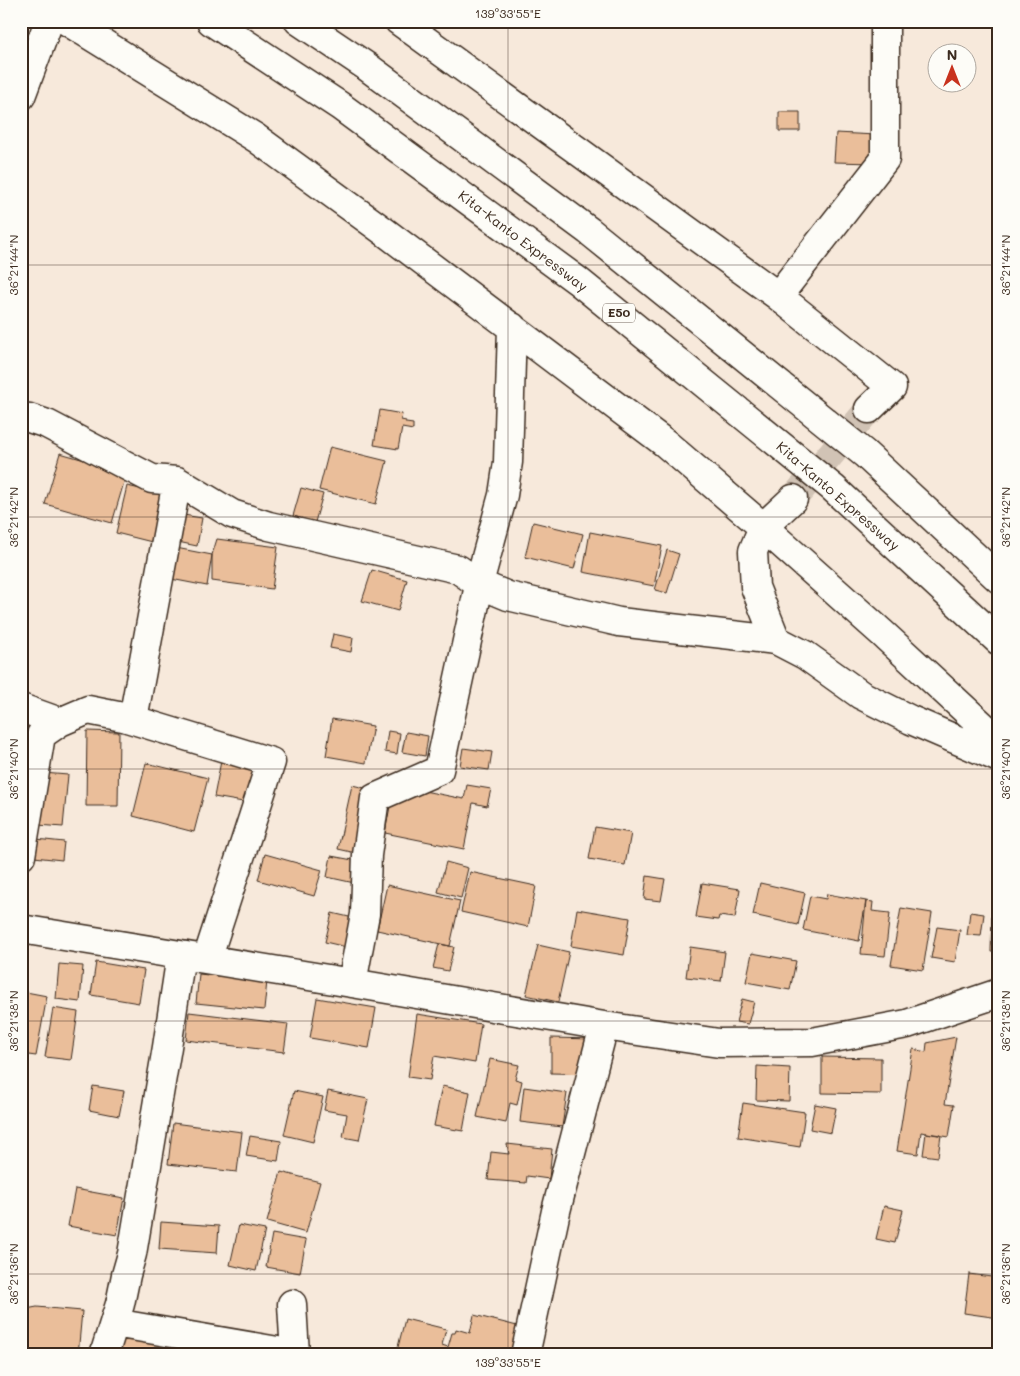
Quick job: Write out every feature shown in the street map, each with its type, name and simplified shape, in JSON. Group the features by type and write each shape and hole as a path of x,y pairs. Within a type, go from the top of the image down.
{"main road":[{"path":"21,96 49,21"},
{"path":"67,21 256,138 385,232 665,443 763,526 999,741"},
{"name":"Kita-Kanto Expressway","path":"211,21 340,106 578,281 833,488 999,641"},
{"path":"299,21 366,66 588,231 865,454 999,578"},
{"path":"399,21 778,296 892,387 869,408"},
{"path":"778,296 886,159 885,21"},
{"path":"352,983 365,914 367,855 375,798 439,770 479,584 503,495 508,462 512,327"},
{"path":"21,417 47,424 152,479 177,481 232,514 269,526 458,569 479,584 508,596 619,622 776,640 805,654 860,695 911,720 999,758"},
{"path":"128,718 133,719 177,481"},
{"path":"776,640 755,587 753,551 763,526 793,499"},
{"path":"21,708 60,722"},
{"path":"21,856 41,735 60,722 88,710 128,718 271,762 207,959"},
{"path":"21,929 181,954 604,1026 719,1043 812,1042 907,1024 999,993"},
{"path":"104,1355 132,1254 181,954"},
{"path":"525,1355 556,1211 604,1026"},
{"path":"114,1323 295,1354 292,1304"}],"building":[{"path":"779,112 800,112 800,131 779,131"},
{"path":"836,133 876,135 874,163 834,162"},
{"path":"380,410 402,414 401,420 413,424 413,430 402,428 398,449 374,445"},
{"path":"330,447 387,461 376,504 319,490"},
{"path":"60,453 127,472 112,523 45,504"},
{"path":"127,486 163,494 152,542 116,533"},
{"path":"301,488 323,494 315,522 293,516"},
{"path":"177,514 202,518 197,546 173,541"},
{"path":"533,522 583,534 574,569 525,557"},
{"path":"590,532 662,546 654,586 583,572"},
{"path":"217,539 278,547 272,589 212,581 212,555"},
{"path":"176,548 212,555 207,586 171,579"},
{"path":"667,550 679,554 667,593 655,590"},
{"path":"372,570 407,580 398,611 362,601"},
{"path":"333,634 353,638 351,652 330,648"},
{"path":"332,719 373,726 366,763 326,756"},
{"path":"87,731 119,732 118,806 86,806"},
{"path":"388,731 400,733 397,754 385,752"},
{"path":"406,732 428,736 425,756 402,752"},
{"path":"463,748 492,752 489,770 460,766"},
{"path":"221,761 255,767 249,803 214,797"},
{"path":"146,763 208,778 194,832 133,816"},
{"path":"43,773 68,775 63,827 38,825"},
{"path":"352,785 378,791 365,855 338,849"},
{"path":"394,785 464,799 467,785 491,789 487,806 473,803 464,849 385,833"},
{"path":"595,827 631,833 625,865 589,859"},
{"path":"36,839 64,842 62,860 34,857"},
{"path":"265,854 322,870 314,896 258,880"},
{"path":"331,856 364,862 359,884 327,877"},
{"path":"446,862 468,868 461,898 438,892"},
{"path":"470,872 536,886 528,927 461,912"},
{"path":"647,876 665,879 661,901 644,899"},
{"path":"702,883 740,889 735,918 719,916 718,920 696,917"},
{"path":"760,883 805,893 798,925 753,915"},
{"path":"387,885 460,901 450,946 377,930"},
{"path":"827,894 866,901 859,941 803,930 810,896 826,899"},
{"path":"866,901 873,902 872,911 890,913 885,956 861,954"},
{"path":"901,908 932,913 923,970 891,965"},
{"path":"577,909 630,918 624,955 571,946"},
{"path":"970,912 984,914 981,936 967,935"},
{"path":"332,913 362,920 355,949 325,942"},
{"path":"992,913 999,913 999,952 991,952"},
{"path":"937,927 960,930 955,962 931,958"},
{"path":"439,944 454,947 448,971 433,968"},
{"path":"538,945 569,952 558,1002 526,995"},
{"path":"690,947 725,952 721,981 686,977"},
{"path":"752,953 796,961 790,990 746,982"},
{"path":"96,962 144,970 139,1003 91,995"},
{"path":"59,964 83,966 80,1002 56,999"},
{"path":"199,974 267,981 264,1010 196,1003"},
{"path":"26,992 47,996 36,1056 21,1054 21,1019"},
{"path":"317,998 376,1008 369,1048 310,1038"},
{"path":"742,999 754,1002 748,1024 736,1022"},
{"path":"53,1008 78,1012 71,1060 45,1057"},
{"path":"189,1012 288,1024 284,1052 186,1040"},
{"path":"417,1014 481,1024 475,1063 434,1056 430,1080 408,1077"},
{"path":"956,1037 945,1104 954,1105 949,1137 921,1132 918,1154 897,1151 913,1049 926,1052 927,1043"},
{"path":"551,1038 593,1039 593,1074 551,1073"},
{"path":"822,1057 881,1058 881,1094 822,1093"},
{"path":"490,1059 519,1065 515,1079 522,1081 517,1105 510,1103 506,1123 477,1117"},
{"path":"757,1066 790,1068 789,1101 756,1100"},
{"path":"93,1086 124,1091 119,1116 89,1110"},
{"path":"442,1086 470,1092 463,1131 434,1126"},
{"path":"524,1087 567,1093 562,1127 520,1122"},
{"path":"294,1091 323,1097 313,1142 284,1135"},
{"path":"328,1091 368,1099 359,1140 343,1137 347,1114 324,1110"},
{"path":"743,1103 805,1112 800,1147 738,1137"},
{"path":"815,1104 836,1108 831,1133 810,1129"},
{"path":"173,1123 242,1132 237,1172 168,1164"},
{"path":"926,1133 941,1135 938,1157 923,1155"},
{"path":"250,1136 281,1141 278,1161 246,1156"},
{"path":"507,1144 552,1149 549,1179 527,1176 526,1183 488,1180 491,1152 509,1154"},
{"path":"281,1172 320,1182 306,1233 267,1222"},
{"path":"75,1189 124,1198 117,1235 68,1226"},
{"path":"884,1206 903,1210 895,1243 876,1239"},
{"path":"161,1222 219,1226 217,1253 159,1249"},
{"path":"239,1225 265,1230 256,1271 230,1265"},
{"path":"272,1234 306,1240 300,1273 266,1267"},
{"path":"969,1274 999,1278 999,1318 964,1313"},
{"path":"37,1307 82,1311 78,1355 32,1355 21,1350 21,1310"},
{"path":"474,1315 521,1327 513,1355 396,1355 405,1319 446,1329 442,1345 448,1347 452,1333 455,1333 456,1329 470,1333"},
{"path":"125,1329 190,1345 188,1355 119,1355"}],"tunnel":[{"path":"793,499 869,409"}]}
